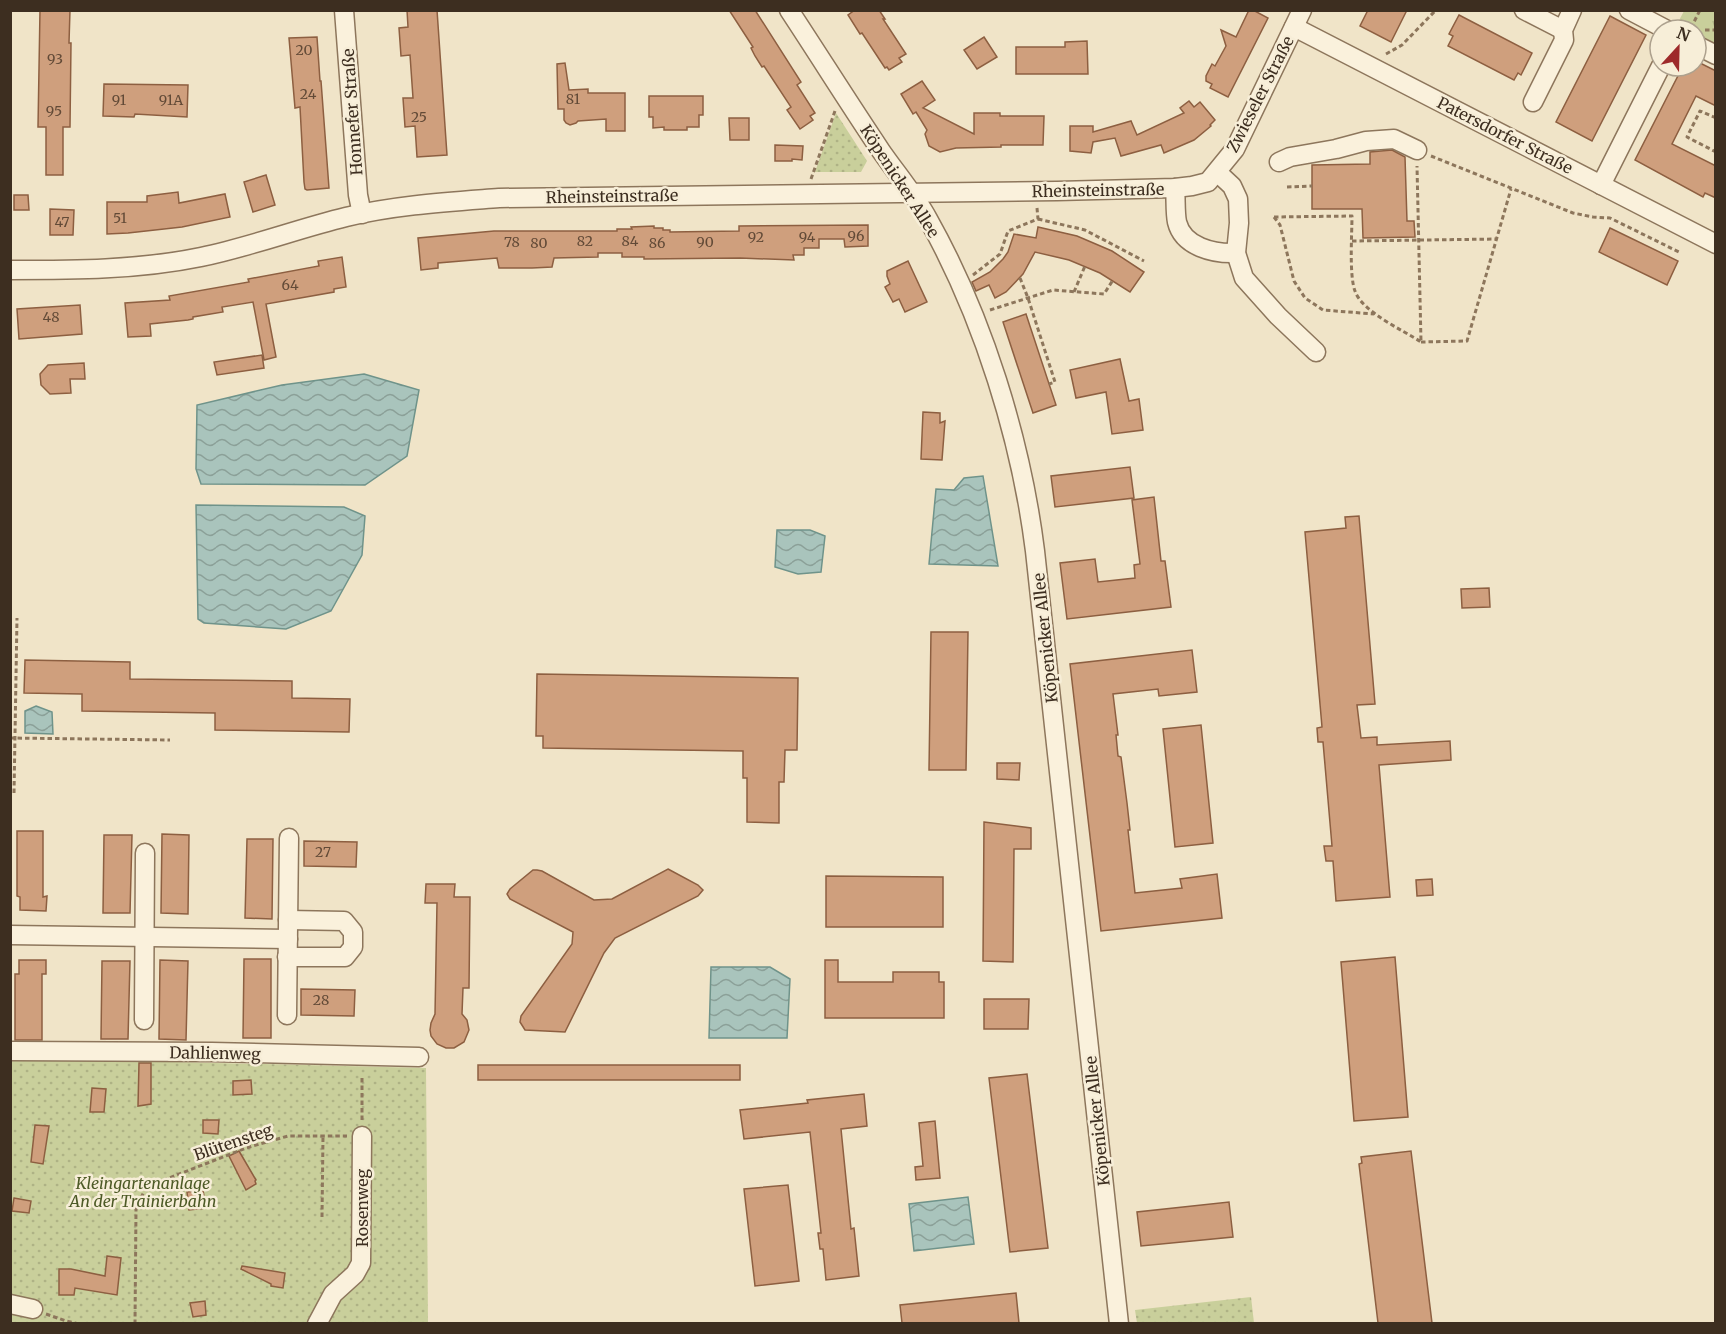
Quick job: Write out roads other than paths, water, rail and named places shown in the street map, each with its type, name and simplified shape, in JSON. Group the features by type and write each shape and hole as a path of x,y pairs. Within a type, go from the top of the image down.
{"street":[{"name":"Honnefer Straße","path":"344,10 358,195 362,214"},
{"name":"Köpenicker Allee","path":"789,10 848,102 928,219 974,315 1016,450 1032,525 1119,1323"},
{"path":"1524,10 1563,30"},
{"path":"1533,102 1564,40 1563,30 1572,10"},
{"path":"1629,10 1648,20"},
{"name":"Zwieseler Straße","path":"1217,172 1235,150 1298,19"},
{"name":"Patersdorfer Straße","path":"1298,19 1601,185 1716,244"},
{"path":"1601,185 1655,78"},
{"path":"1279,162 1290,157 1366,141 1394,139 1417,150"},
{"name":"Rheinsteinstraße","path":"10,270 116,269 200,257 362,214 436,203 499,198 1037,192 1175,188 1208,182 1217,172"},
{"path":"1217,172 1232,186 1238,199 1239,223 1236,254 1244,278 1278,316 1316,352"},
{"path":"1175,188 1177,223 1186,239 1222,254 1236,254"},
{"path":"287,1015 289,838"},
{"path":"144,1020 146,853"},
{"path":"10,935 145,938 288,948 345,957 353,947 353,932 344,921 288,920"},
{"name":"Dahlienweg","path":"10,1051 212,1052 419,1057"},
{"name":"Rosenweg","path":"317,1323 333,1294 355,1274 361,1263 362,1136"},
{"path":"10,1304 33,1310"}],"water":[{"path":"364,374 419,390 407,456 365,485 201,484 196,469 197,405 282,385"},
{"path":"983,476 998,566 929,564 936,489 954,490 964,478"},
{"path":"196,505 344,507 365,516 362,555 331,611 286,629 204,623 198,619"},
{"path":"777,530 810,530 825,536 821,572 798,574 775,567"},
{"path":"36,706 52,712 53,734 25,733 25,711"},
{"path":"711,967 770,967 790,979 787,1038 709,1038"},
{"path":"968,1197 974,1244 914,1251 909,1204"}],"park label":[{"name":"Kleingartenanlage An der Trainierbahn","path":"143,1192"}]}
